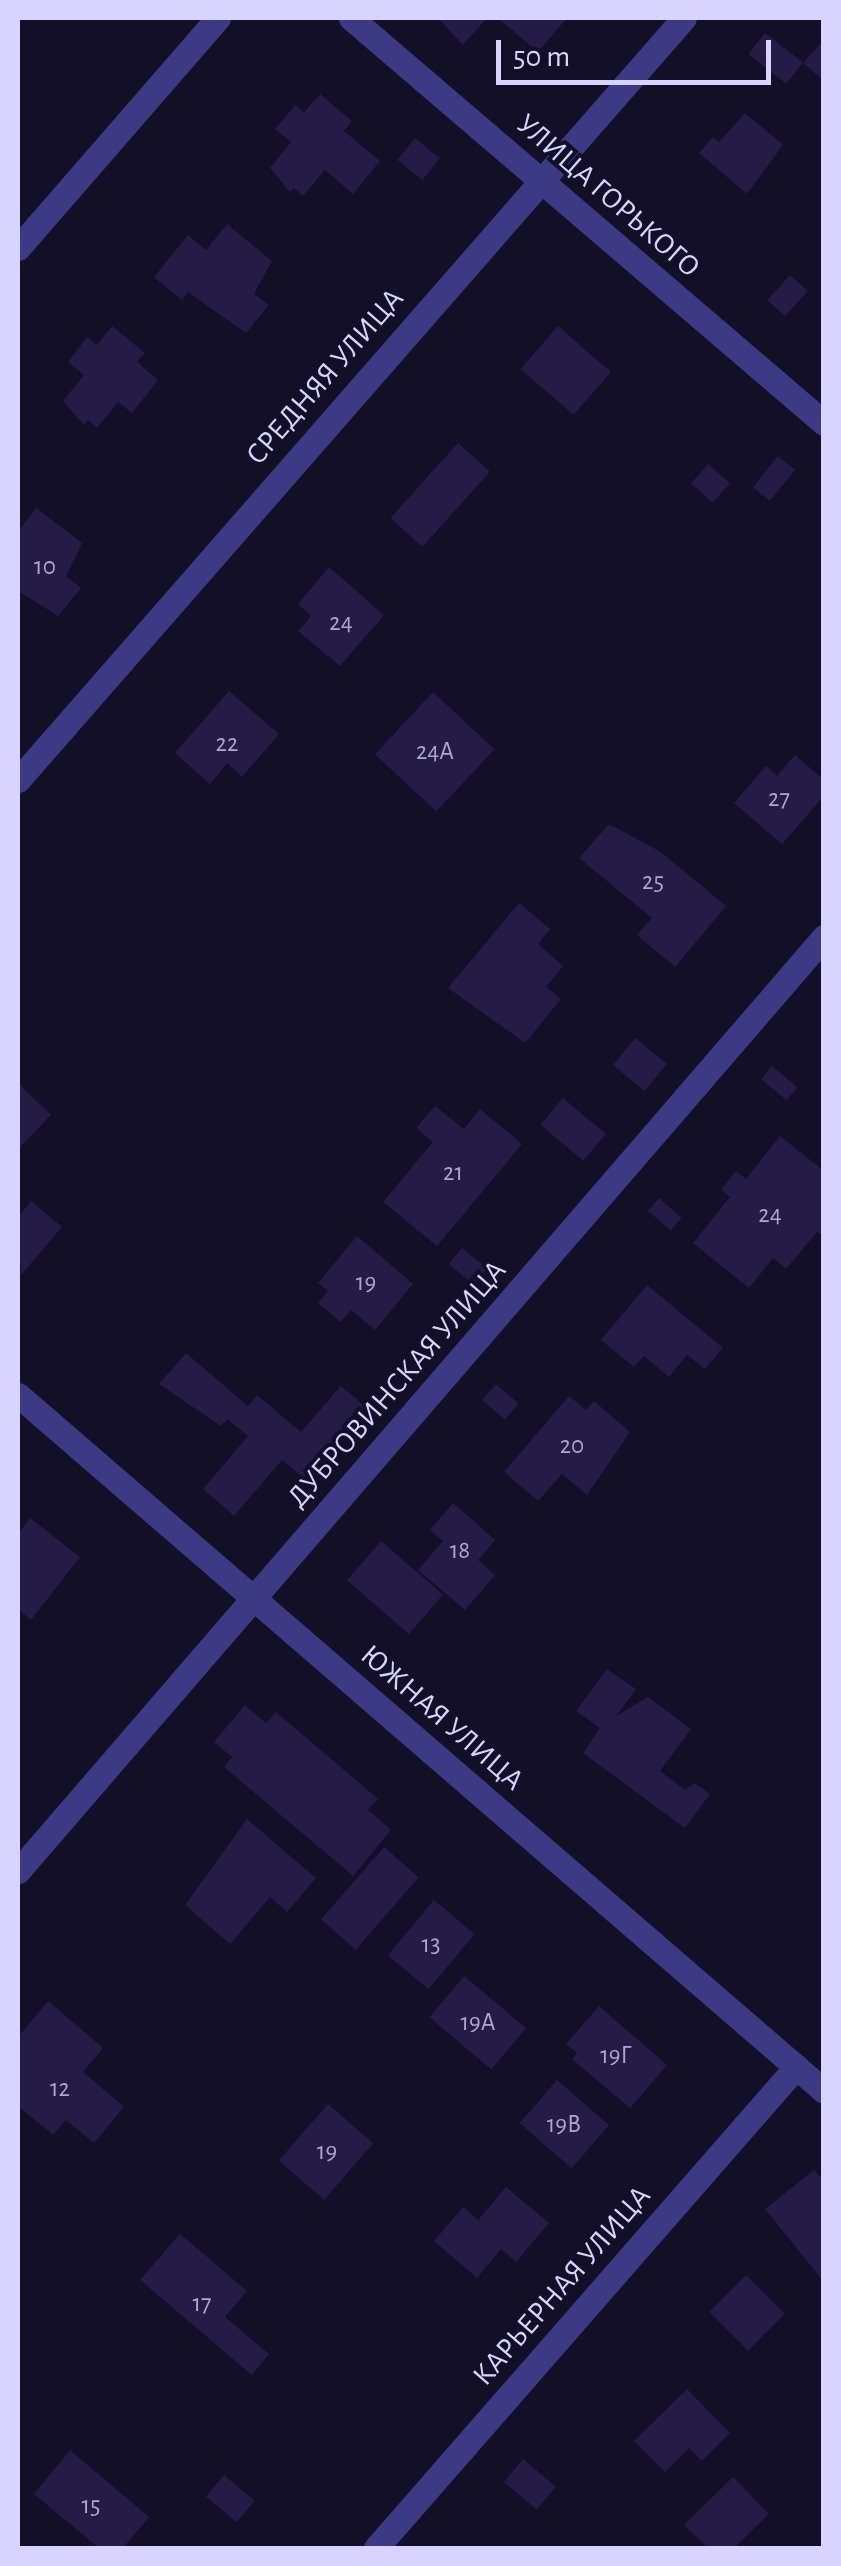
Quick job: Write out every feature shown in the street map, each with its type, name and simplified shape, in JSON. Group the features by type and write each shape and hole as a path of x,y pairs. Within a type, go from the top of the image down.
{"street":[{"path":"18,248 218,18"},
{"name":"УЛИЦА ГОРЬКОГО","path":"351,18 824,423"},
{"name":"СРЕДНЯЯ УЛИЦА","path":"18,780 684,18"},
{"name":"ДУБРОВИНСКАЯ УЛИЦА","path":"18,1872 824,938"},
{"name":"ЮЖНАЯ УЛИЦА","path":"18,1394 824,2091"},
{"name":"КАРЬЕРНАЯ УЛИЦА","path":"376,2548 796,2067"}],"building":[{"path":"438,18 487,18 463,45"},
{"path":"498,18 567,18 538,52"},
{"path":"765,33 803,63 786,84 748,54"},
{"path":"824,40 824,81 803,63"},
{"path":"320,94 352,121 344,131 380,161 353,194 325,170 303,196 294,188 290,192 270,168 291,142 275,129 295,105 304,112"},
{"path":"745,113 783,145 747,194 699,153 713,137 719,142"},
{"path":"415,138 440,158 422,180 397,160"},
{"path":"227,224 272,261 254,294 269,305 246,333 188,292 182,300 154,277 188,235 206,250"},
{"path":"790,275 808,291 785,316 767,300"},
{"path":"112,326 145,353 137,362 158,380 132,413 118,402 97,428 88,420 84,425 63,401 84,375 68,362 87,337 97,345"},
{"path":"558,326 611,372 573,415 521,369"},
{"path":"458,443 490,472 422,547 390,518"},
{"path":"778,456 795,470 770,501 753,487"},
{"path":"708,464 730,483 713,503 691,484"},
{"path":"36,508 82,543 66,576 81,588 58,616 18,591 18,532"},
{"path":"329,567 384,615 340,666 298,631 311,616 298,604"},
{"path":"229,691 279,734 242,777 227,763 210,784 175,753"},
{"path":"433,692 494,749 436,811 375,754"},
{"path":"795,755 824,780 824,796 782,844 734,803 766,766 777,776"},
{"path":"609,824 661,852 726,906 675,967 637,935 652,918 579,858"},
{"path":"519,903 550,929 538,944 563,966 546,987 561,999 525,1043 448,988"},
{"path":"635,1038 667,1064 645,1091 613,1065"},
{"path":"772,1066 797,1087 786,1100 761,1079"},
{"path":"18,1083 51,1115 18,1149"},
{"path":"563,1098 606,1134 583,1161 541,1125"},
{"path":"435,1106 464,1129 480,1109 522,1144 437,1246 383,1202 433,1142 416,1128"},
{"path":"780,1136 824,1171 824,1237 817,1232 786,1269 773,1258 749,1288 693,1243 730,1197 721,1190 736,1171 746,1179"},
{"path":"659,1198 682,1218 670,1231 648,1211"},
{"path":"31,1201 62,1227 21,1275 18,1217"},
{"path":"357,1236 413,1284 375,1330 351,1310 341,1322 318,1303 328,1291 318,1283"},
{"path":"462,1248 488,1269 474,1285 449,1264"},
{"path":"647,1285 723,1348 705,1369 687,1355 669,1377 644,1356 634,1367 601,1340"},
{"path":"186,1353 248,1406 257,1395 301,1432 341,1386 368,1409 307,1481 282,1460 234,1516 203,1489 248,1436 227,1419 221,1426 159,1384"},
{"path":"496,1384 519,1404 505,1420 482,1400"},
{"path":"569,1396 586,1410 594,1401 630,1432 587,1495 562,1474 538,1501 504,1472"},
{"path":"453,1503 495,1540 478,1560 495,1575 465,1610 418,1570 443,1541 430,1530"},
{"path":"30,1518 80,1557 31,1620 18,1609 18,1534"},
{"path":"381,1541 443,1595 409,1634 347,1580"},
{"path":"607,1669 636,1689 616,1716 648,1697 691,1729 660,1771 685,1790 694,1783 710,1794 685,1828 583,1753 600,1728 576,1711"},
{"path":"245,1705 266,1723 276,1712 378,1799 368,1810 391,1830 353,1876 224,1767 232,1757 214,1742"},
{"path":"247,1819 316,1878 287,1912 270,1897 230,1944 185,1905"},
{"path":"384,1847 419,1877 356,1950 321,1919"},
{"path":"434,1900 475,1934 428,1989 388,1955"},
{"path":"464,1976 526,2028 491,2069 429,2017"},
{"path":"48,2001 103,2048 83,2072 124,2107 94,2143 66,2120 53,2135 18,2106 18,2037"},
{"path":"599,2006 667,2065 630,2108 572,2059 577,2053 566,2044"},
{"path":"557,2080 609,2125 572,2168 520,2123"},
{"path":"328,2104 373,2143 324,2200 279,2161"},
{"path":"814,2170 824,2181 824,2282 765,2209"},
{"path":"506,2187 549,2223 516,2262 501,2249 477,2278 434,2241 463,2207 478,2220"},
{"path":"180,2234 247,2291 225,2317 269,2354 252,2375 140,2280"},
{"path":"746,2275 785,2314 748,2351 709,2312"},
{"path":"687,2389 730,2433 702,2461 689,2448 665,2472 634,2441"},
{"path":"70,2450 149,2517 123,2548 99,2548 34,2494"},
{"path":"523,2459 556,2487 537,2510 504,2482"},
{"path":"224,2475 255,2501 237,2522 206,2496"},
{"path":"733,2477 769,2514 734,2548 708,2548 684,2525"}]}
